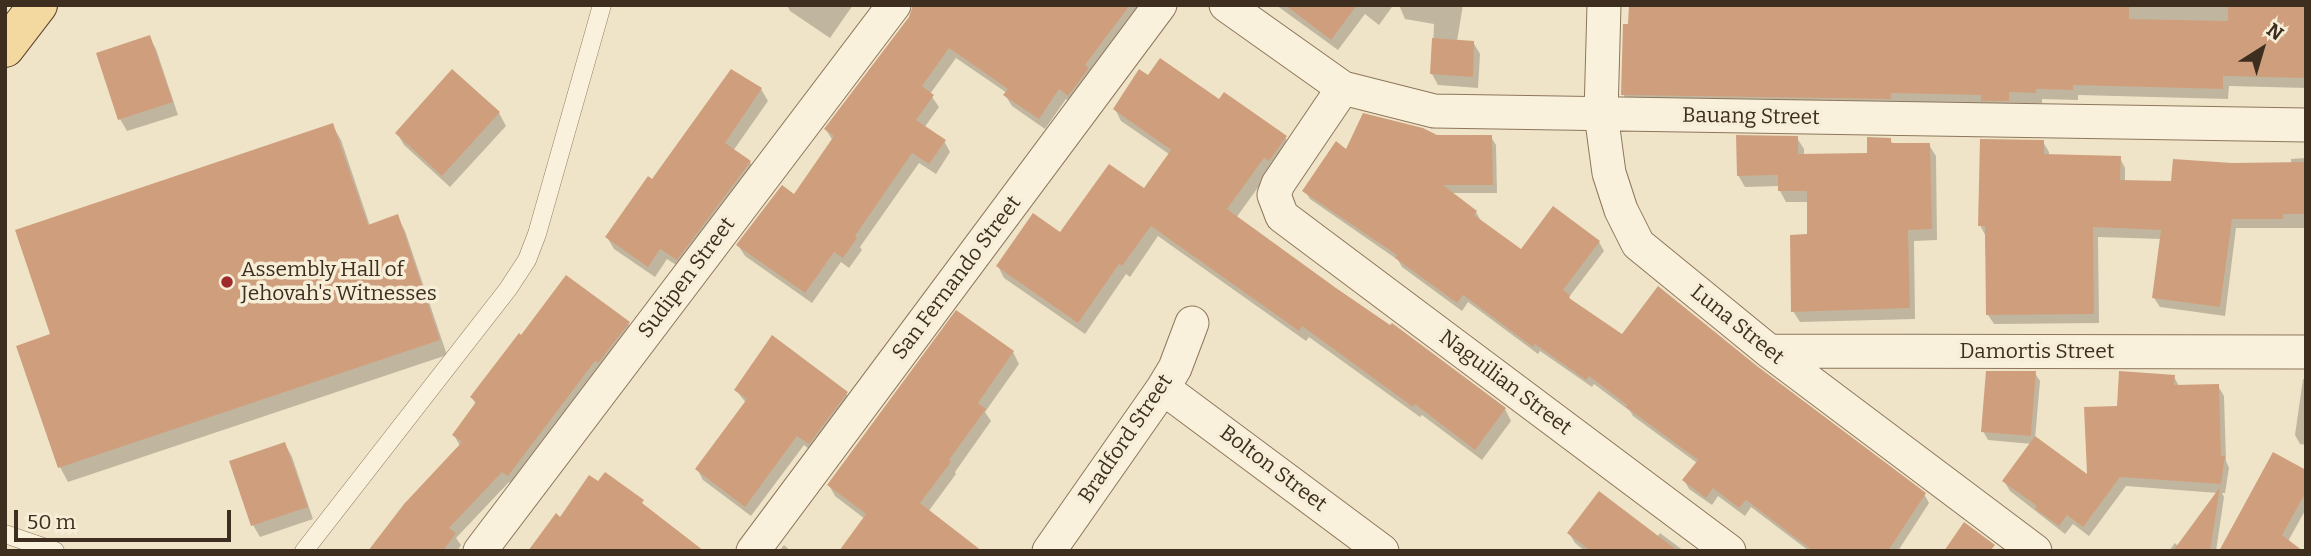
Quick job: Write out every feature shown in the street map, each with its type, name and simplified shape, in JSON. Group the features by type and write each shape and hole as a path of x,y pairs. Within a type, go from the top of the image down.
{"main road":[{"path":"5,48 38,5"}],"street":[{"name":"Sudipen Street","path":"480,551 894,5"},
{"name":"San Fernando Street","path":"753,551 1160,5"},
{"name":"Bauang Street","path":"1226,5 1342,88 1434,111 2306,125"},
{"name":"Luna Street","path":"1604,5 1601,114 1609,173 1621,211 1637,244 1769,351 2035,551"},
{"name":"Naguilian Street","path":"1342,88 1278,184 1274,195 1282,216 1729,551"},
{"name":"Bradford Street","path":"1049,551 1163,388 1175,368 1192,323"},
{"name":"Damortis Street","path":"1769,351 2306,352"},
{"name":"Bolton Street","path":"1163,388 1382,551"}],"lane":[{"path":"304,551 508,289 527,260 537,234 602,5"},
{"path":"5,534 55,551"}],"building":[{"path":"913,5 1130,5 1085,65 1089,68 1068,96 1059,89 1039,119 1003,95 1008,89 949,48 922,86 934,95 916,120 946,140 929,164 912,153 843,258 834,252 805,293 736,245 782,185 794,194 834,136 824,129 909,17"},
{"path":"1285,5 1357,5 1331,40"},
{"path":"1629,5 2129,5 2129,19 2228,21 2228,5 2306,5 2306,78 2223,76 2223,89 2073,85 2073,90 2036,89 2036,93 2009,92 2009,101 1981,101 1981,95 1891,93 1891,99 1621,95 1623,24 1628,24"},
{"path":"150,35 173,102 118,120 96,53"},
{"path":"1432,38 1474,41 1473,77 1430,74"},
{"path":"1160,58 1219,99 1224,92 1287,136 1269,161 1264,158 1227,209 1336,288 1390,325 1392,323 1506,408 1475,450 1415,404 1413,407 1302,326 1299,331 1151,226 1122,266 1119,264 1078,323 996,266 1033,213 1060,232 1109,164 1144,188 1171,150 1113,109 1139,69 1148,75"},
{"path":"452,69 500,112 442,176 395,133"},
{"path":"731,69 762,88 725,143 751,161 677,260 660,249 648,267 605,237 648,176 652,179"},
{"path":"1363,113 1423,128 1437,135 1492,135 1493,185 1443,185 1477,211 1474,215 1521,249 1553,206 1600,241 1563,290 1570,295 1569,298 1622,334 1658,286 1757,366 1926,493 1888,551 1813,551 1746,500 1739,508 1713,488 1706,498 1682,480 1698,460 1589,376 1586,380 1535,344 1533,347 1463,295 1457,303 1395,258 1397,255 1302,191 1336,141 1346,149"},
{"name":"Assembly Hall of Jehovah's Witnesses","path":"333,123 368,225 398,214 440,340 58,468 16,346 50,334 15,230"},
{"path":"1736,135 1798,136 1798,154 1867,153 1867,137 1891,138 1891,143 1930,143 1932,229 1908,230 1910,308 1791,312 1790,235 1807,234 1807,191 1778,191 1778,175 1737,176"},
{"path":"1980,139 2044,140 2044,154 2121,156 2120,180 2171,181 2173,159 2232,163 2306,162 2306,214 2283,214 2283,219 2232,219 2220,307 2152,298 2161,230 2093,227 2094,314 1986,315 1985,226 1978,226"},
{"path":"566,275 630,322 598,363 595,361 508,476 502,472 449,528 456,533 443,551 368,551 404,504 462,442 452,435 476,402 470,397"},
{"path":"956,310 1014,351 978,403 986,409 920,503 982,551 839,551 866,514 827,485"},
{"path":"772,335 848,392 809,444 797,436 745,507 695,469 747,399 734,390"},
{"path":"1986,371 2036,371 2031,436 1981,432"},
{"path":"2119,371 2175,375 2174,385 2219,384 2221,456 2225,456 2221,484 2120,477 2083,527 2067,515 2059,526 2002,481 2035,436 2087,474 2084,407 2117,406"},
{"path":"285,442 308,507 251,526 229,461"},
{"path":"2273,452 2306,470 2306,492 2282,535 2303,551 2219,551"},
{"path":"605,472 644,500 642,503 704,551 528,551 556,513 560,517 589,475 598,481"},
{"path":"2220,487 2210,551 2173,551"},
{"path":"1599,491 1678,551 1591,551 1567,533"},
{"path":"1964,522 1995,545 1990,551 1944,551"}],"place":[{"name":"Assembly Hall of Jehovah's Witnesses","path":"227,282"}]}
